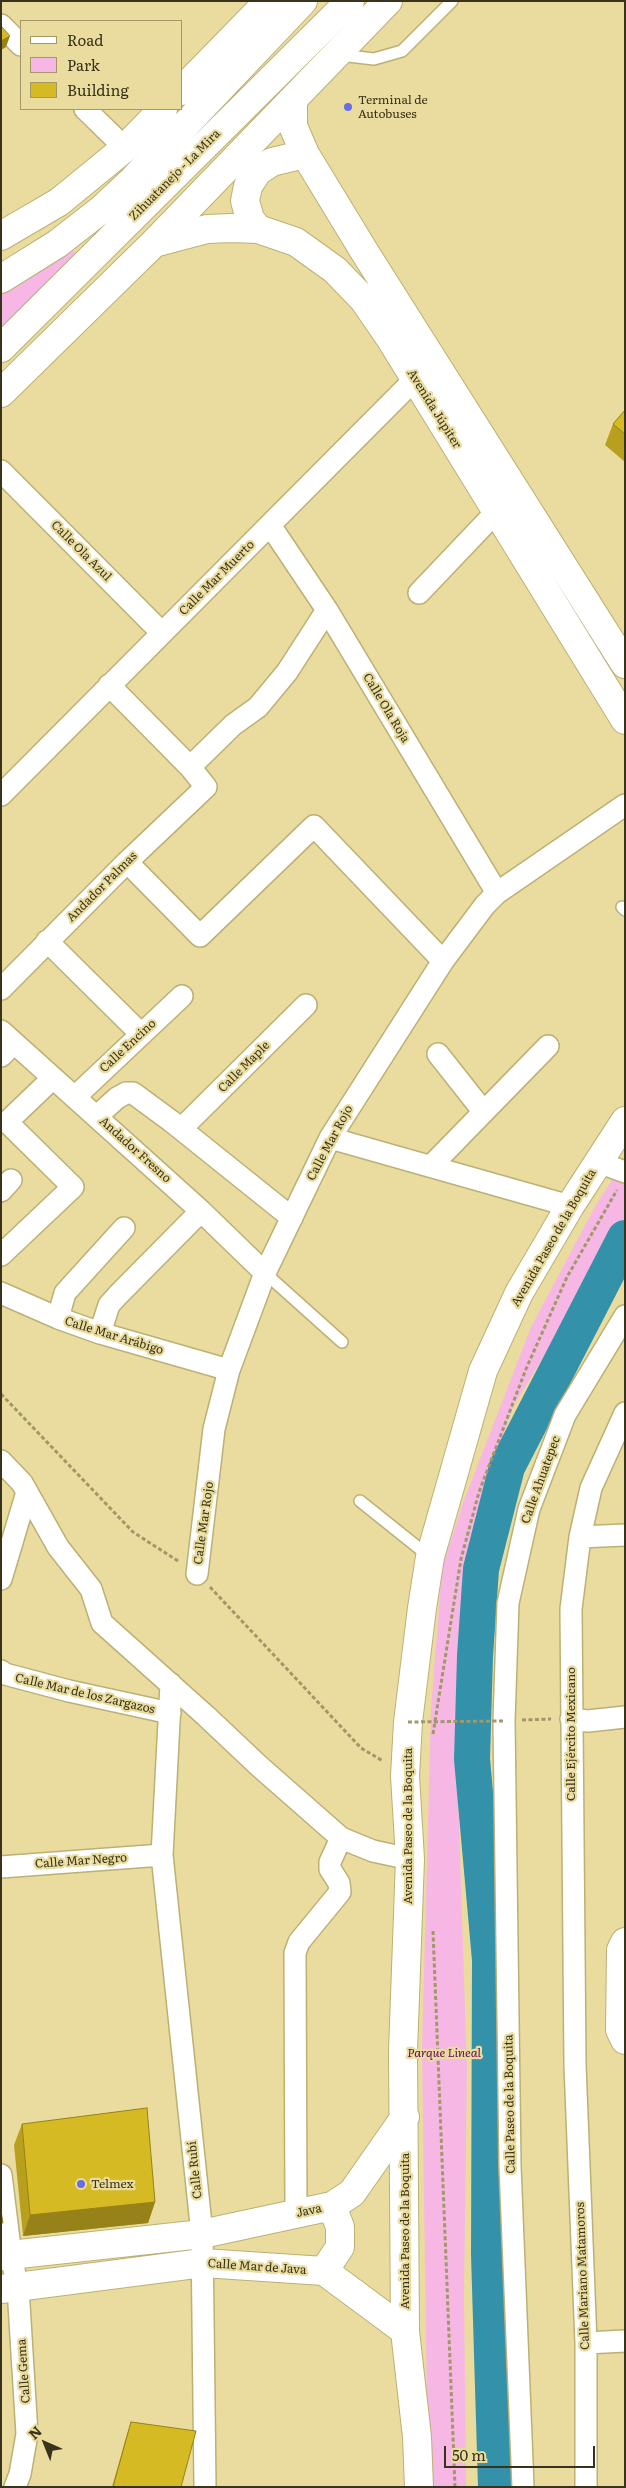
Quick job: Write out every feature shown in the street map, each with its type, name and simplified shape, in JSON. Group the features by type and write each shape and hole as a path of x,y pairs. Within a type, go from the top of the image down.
{"main road":[{"path":"182,89 269,1"},
{"name":"Zihuatanejo - La Mira","path":"1,279 57,244 114,198 302,1"},
{"name":"Zihuatanejo - La Mira","path":"1,348 350,1"},
{"path":"1,393 154,243 388,1"},
{"name":"Avenida Júpiter","path":"293,100 293,126 305,154 424,370 497,511 625,720"},
{"path":"1,236 59,202 125,148 162,110"},
{"path":"258,229 250,219 245,201 248,186 258,171 272,162 305,154"},
{"name":"Avenida Júpiter","path":"154,243 207,229 258,229 296,242 335,270 364,300 424,370 625,664"},
{"name":"Avenida Paseo de la Boquita","path":"419,2487 417,2437 405,2331 405,2117 403,2051 410,1859 405,1776 408,1722 430,1557 483,1371 519,1293 570,1206 625,1121"},
{"path":"625,1942 621,1950 620,2021 620,2030 625,2040"},
{"name":"Java","path":"202,2234 332,2206 352,2193 405,2117"},
{"path":"324,2271 340,2247 340,2226 332,2206"},
{"path":"6,2256 202,2234"},
{"name":"Calle Mar de Java","path":"10,2288 203,2263 324,2271 405,2331"}],"street":[{"path":"1,25 20,44"},
{"path":"86,110 125,148"},
{"name":"Calle Mar Muerto","path":"1,795 161,632 424,370"},
{"name":"Calle Ola Azul","path":"1,470 161,632"},
{"path":"419,593 497,511"},
{"name":"Calle Ola Roja","path":"270,525 327,610 497,893"},
{"path":"109,685 190,767 233,725 258,707 287,672 327,610"},
{"name":"Andador Palmas","path":"1,989 127,862 206,787 190,767"},
{"name":"Calle Mar Rojo","path":"197,1574 214,1429 230,1370 265,1273 330,1138 443,961 486,905 497,893 625,805"},
{"path":"127,862 200,936 314,826 443,961"},
{"path":"48,941 141,1034"},
{"name":"Calle Encino","path":"76,1096 182,996"},
{"name":"Calle Maple","path":"181,1129 306,1006"},
{"name":"Andador Fresno","path":"6,1043 76,1096 201,1211 265,1273"},
{"path":"431,1166 548,1046"},
{"path":"438,1054 483,1111"},
{"path":"1,1255 73,1186 7,1122 53,1078"},
{"path":"97,1116 117,1098 126,1093 133,1094 181,1129 292,1218"},
{"path":"330,1138 570,1206"},
{"path":"598,1162 622,1178"},
{"path":"100,1333 104,1317 114,1300 201,1211"},
{"path":"58,1318 65,1293 124,1228"},
{"name":"Calle Mar Arábigo","path":"1,1293 58,1318 100,1333 230,1370"},
{"name":"Calle Ahuatepec","path":"504,1721 508,1603 529,1509 565,1415 625,1316"},
{"name":"Calle Ejército Mexicano","path":"574,2065 571,1609 580,1537 591,1488 617,1447 625,1413"},
{"path":"1,1461 28,1492 58,1547 91,1589 102,1623 259,1766 342,1838 372,1851 410,1859"},
{"path":"1,1579 28,1492"},
{"path":"580,1537 625,1535"},
{"name":"Calle Mar de los Zargazos","path":"1,1671 4,1674 69,1691 170,1713"},
{"path":"162,1856 171,1684"},
{"path":"571,1719 588,1721 625,1717"},
{"name":"Calle Paseo de la Boquita","path":"504,1721 510,2166 523,2487"},
{"path":"296,2213 295,1954 299,1942 336,1900 340,1892 339,1883 330,1869 330,1862 342,1838"},
{"name":"Calle Mar Negro","path":"1,1867 162,1856"},
{"name":"Calle Rubí","path":"162,1856 202,2234 205,2487"},
{"name":"Calle Mariano Matamoros","path":"574,2065 586,2343 586,2487"},
{"name":"Calle Gema","path":"1,2175 6,2256 27,2434 20,2474 15,2487"},
{"path":"586,2343 625,2342"}],"lane":[{"path":"336,54 374,59 402,50 452,1"},
{"path":"265,1273 342,1342"},
{"path":"360,1501 430,1557"}],"path":[{"path":"432,1736 460,1559 479,1492 526,1369 567,1277 622,1178"},
{"path":"1,1394 133,1532 197,1574 361,1748 405,1776"},
{"path":"408,1722 571,1719"},
{"path":"432,1929 455,2487"}],"green space":[{"path":"64,243 79,256 1,336 1,283"},
{"name":"Parque Lineal","path":"625,1160 625,1222 513,1407 476,1518 457,1764 467,2071 464,2291 466,2487 428,2487 422,2049 431,1709 442,1568 463,1503 531,1327 597,1203"}],"building":[{"path":"1,26 10,36 1,41"},
{"path":"625,410 625,434 613,424"},
{"name":"Telmex","path":"147,2108 155,2202 30,2215 22,2124"},
{"path":"131,2422 196,2431 181,2487 113,2487"}],"waterway":[{"path":"496,2487 489,2254 490,1960 472,1759 475,1656 481,1569 507,1467 625,1238"}],"place":[{"name":"Terminal de Autobuses","path":"348,107"},
{"name":"Telmex","path":"81,2184"}]}
